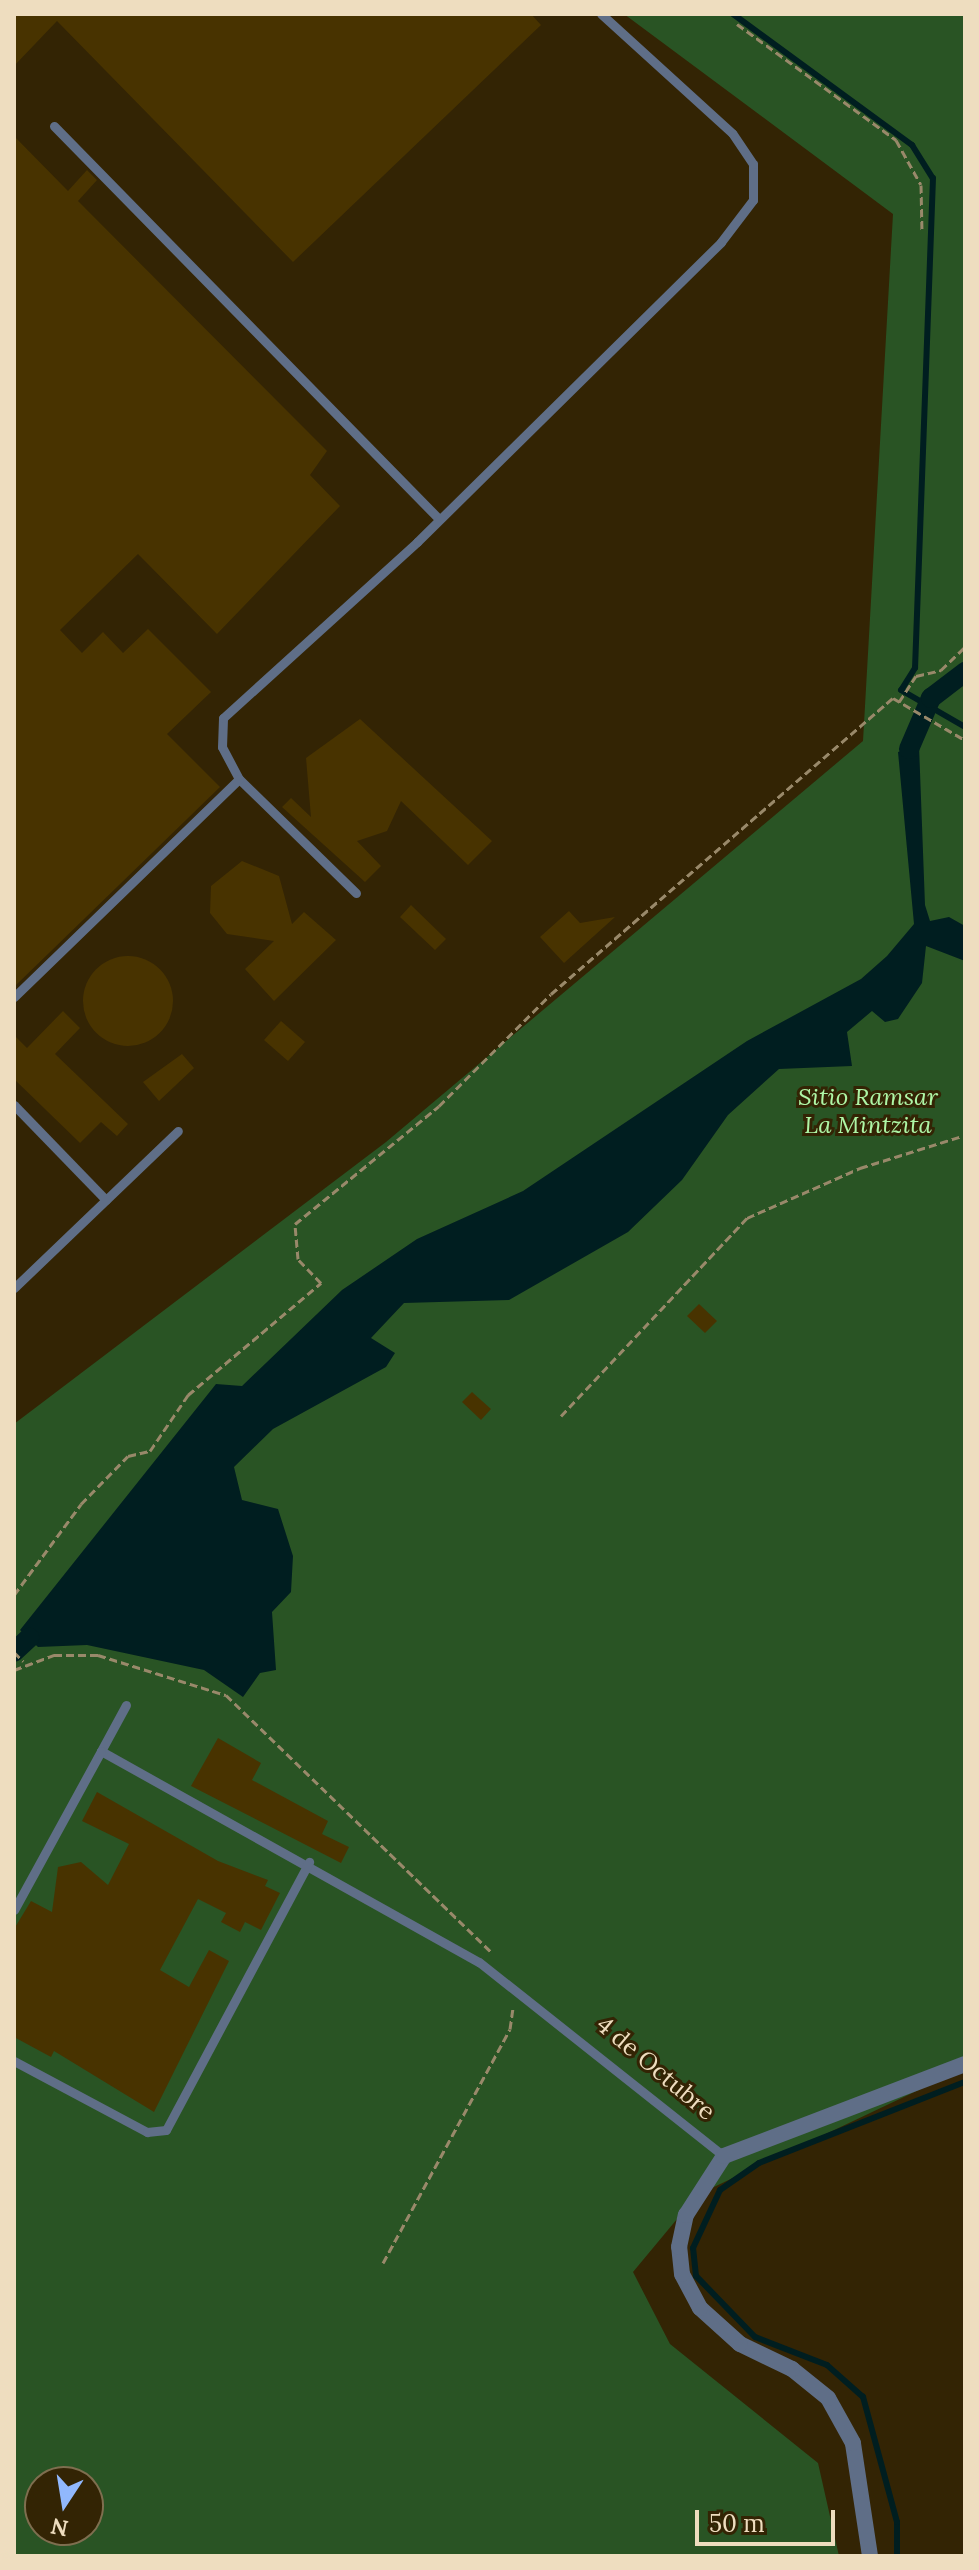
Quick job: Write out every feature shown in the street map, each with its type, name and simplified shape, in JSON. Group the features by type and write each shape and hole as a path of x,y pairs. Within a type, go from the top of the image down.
{"street":[{"path":"870,2556 853,2443 828,2398 792,2369 740,2344 700,2308 682,2274 686,2215 724,2156 965,2064"}],"lane":[{"path":"356,893 239,779 222,747 223,718 233,705 439,519 721,242 753,200 753,164 732,133 601,14"},
{"path":"54,126 439,519"},
{"path":"14,997 239,779"},
{"path":"14,1105 106,1200"},
{"path":"14,1288 178,1131"},
{"path":"14,1910 126,1705"},
{"name":"4 de Octubre","path":"101,1751 340,1878 516,1989 724,2156"},
{"path":"14,2061 147,2132 166,2130 309,1862"}],"path":[{"path":"737,24 896,140 921,185 922,232"},
{"path":"899,702 916,676 941,670 965,647"},
{"path":"14,1595 81,1504 128,1456 150,1451 188,1395 321,1283 298,1259 295,1224 439,1106 551,994 893,698 965,740"},
{"path":"561,1416 747,1218 860,1168 965,1135"},
{"path":"14,1652 22,1660"},
{"path":"14,1670 22,1660 98,1655 226,1695 494,1955"},
{"path":"383,2263 510,2029 516,1989"}],"green space":[{"name":"Sitio Ramsar La Mintzita","path":"624,14 965,14 965,2068 697,2195 633,2272 670,2344 818,2463 839,2556 14,2556 14,1424 386,1142 863,741 893,214"}],"water":[{"path":"919,745 925,905 930,921 949,917 965,926 965,961 926,946 922,983 898,1019 885,1022 872,1011 847,1032 852,1066 779,1069 728,1115 682,1180 628,1232 509,1300 404,1303 371,1338 395,1353 386,1367 273,1429 234,1467 242,1500 278,1509 293,1556 291,1592 272,1612 276,1670 260,1673 243,1697 204,1670 87,1645 38,1647 20,1630 216,1384 242,1386 342,1290 417,1239 523,1191 747,1041 861,979 887,956 914,924 898,752"}],"building":[{"path":"14,14 531,14 541,25 293,262 57,21 14,66"},
{"path":"14,136 68,191 87,170 97,180 78,201 327,451 310,475 340,506 217,634 138,554 60,630 82,653 103,632 123,653 148,629 211,692 167,734 220,787 14,987"},
{"path":"360,719 492,841 468,865 401,801 387,831 357,841 381,866 365,882 282,807 291,798 311,817 306,758"},
{"path":"242,861 279,876 292,924 304,912 336,940 274,1001 245,969 274,941 227,934 210,913 211,886"},
{"path":"411,905 446,939 435,950 400,917"},
{"path":"569,911 580,923 615,917 564,963 540,937"},
{"path":"128,956 145,960 160,969 169,984 173,1001 169,1018 160,1033 145,1042 128,1046 111,1042 96,1033 87,1018 83,1001 87,984 96,969 111,960"},
{"path":"63,1011 80,1028 55,1054 128,1124 117,1136 101,1122 80,1143 14,1079 14,1035 27,1048"},
{"path":"281,1021 305,1042 288,1061 264,1040"},
{"path":"182,1054 194,1068 159,1101 143,1082"},
{"path":"699,1304 717,1321 705,1333 687,1316"},
{"path":"472,1392 491,1409 481,1420 462,1402"},
{"path":"218,1738 261,1763 252,1780 328,1821 322,1834 349,1847 341,1863 191,1786"},
{"path":"97,1792 218,1861 268,1880 265,1886 280,1893 261,1930 245,1922 240,1932 221,1922 226,1913 198,1899 160,1970 189,1987 209,1950 229,1961 154,2112 54,2051 51,2057 14,2037 14,1929 31,1901 52,1912 58,1867 81,1862 108,1885 129,1844 82,1821"}],"waterway":[{"path":"733,14 912,145 933,178 915,668 901,690 965,727"},
{"path":"909,749 931,698 965,672"},
{"path":"14,1652 29,1638"},
{"path":"897,2556 897,2522 863,2397 827,2365 755,2337 696,2276 693,2248 720,2190 759,2163 965,2082"}]}
